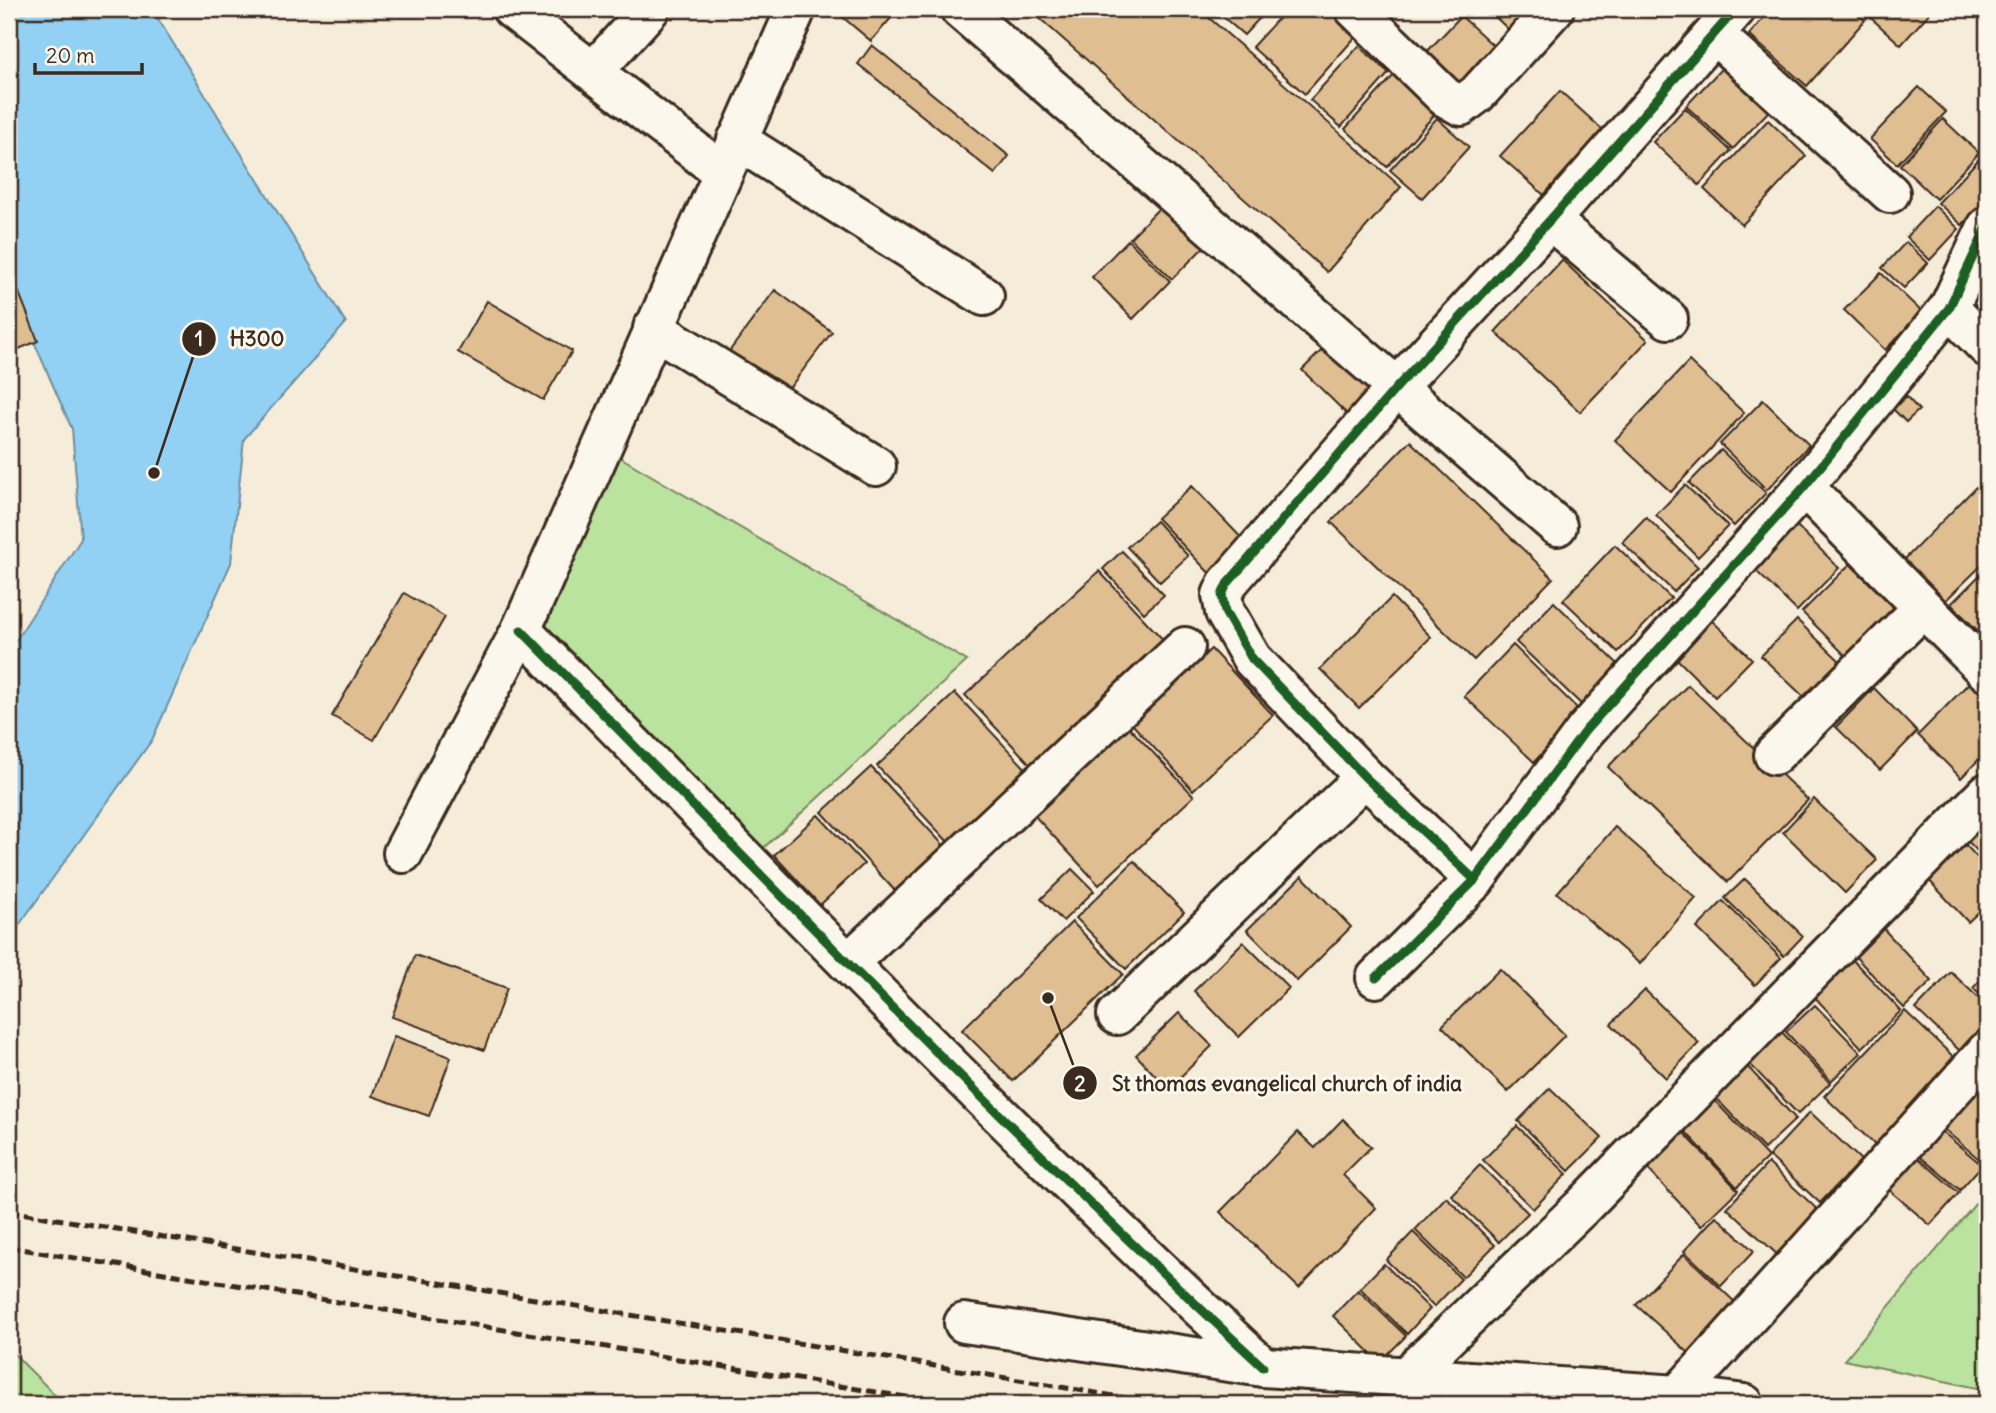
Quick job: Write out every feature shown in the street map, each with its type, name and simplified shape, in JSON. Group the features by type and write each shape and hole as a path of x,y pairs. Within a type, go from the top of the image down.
{"street":[{"path":"512,9 593,72 729,156 984,296"},
{"path":"593,72 650,9"},
{"path":"403,853 521,631 796,9"},
{"path":"960,9 1557,526"},
{"path":"1355,9 1445,97 1461,106 1477,94 1554,9"},
{"path":"1475,880 1365,777 1252,660 1225,612 1222,595 1227,584 1397,387 1726,22 1890,193"},
{"path":"1550,220 1668,319"},
{"path":"1377,978 1475,880 1586,731 1804,487 1950,308 1987,227"},
{"path":"1950,308 1987,347"},
{"path":"653,328 876,466"},
{"path":"1804,487 1987,672"},
{"path":"1774,755 1923,608"},
{"path":"521,631 1042,1158 1262,1367"},
{"path":"848,963 1185,647"},
{"path":"1117,1015 1365,777"},
{"path":"1407,1376 1591,1198 1987,793"},
{"path":"1678,1395 1987,1051"},
{"path":"964,1323 1262,1367 1678,1395 1744,1404"}],"green space":[{"path":"618,456 967,661 759,852 542,629"},
{"path":"1987,1190 1987,1390 1844,1360"},
{"path":"9,1349 64,1404 9,1404"}],"water":[{"path":"9,9 152,9 346,323 244,439 231,563 152,740 9,939 9,651 81,539 72,429 9,284"}],"building":[{"path":"833,9 899,9 871,41"},
{"path":"1029,9 1199,9 1401,187 1327,272"},
{"path":"1214,9 1268,9 1244,35"},
{"path":"1287,9 1329,9 1358,34 1305,94 1252,47"},
{"path":"1487,9 1529,9 1509,30"},
{"path":"1771,9 1852,9 1865,20 1807,86 1749,35"},
{"path":"1861,9 1933,9 1901,45"},
{"path":"1461,16 1496,48 1457,89 1422,57"},
{"path":"872,45 1009,156 995,174 858,64"},
{"path":"1359,46 1389,73 1341,127 1310,100"},
{"path":"1722,68 1768,112 1733,149 1686,106"},
{"path":"1395,74 1437,112 1387,167 1345,129"},
{"path":"1919,87 1946,112 1897,164 1870,139"},
{"path":"1560,91 1603,130 1544,195 1500,156"},
{"path":"1685,108 1731,151 1699,185 1653,142"},
{"path":"1437,118 1469,147 1422,198 1390,170"},
{"path":"1943,119 1979,153 1936,199 1900,165"},
{"path":"1768,120 1806,156 1742,225 1704,189"},
{"path":"1979,159 1987,166 1987,198 1962,225 1938,203"},
{"path":"1164,203 1206,245 1172,279 1130,238"},
{"path":"1935,206 1959,229 1930,260 1906,237"},
{"path":"1128,240 1170,281 1133,319 1092,277"},
{"path":"1906,242 1928,263 1904,288 1882,268"},
{"path":"1562,260 1648,340 1580,412 1495,332"},
{"path":"1881,273 1922,312 1885,350 1844,310"},
{"path":"18,290 38,341 9,353 9,293"},
{"path":"775,290 832,332 784,395 728,353"},
{"path":"487,301 572,351 543,400 458,352"},
{"path":"1329,343 1379,392 1353,420 1302,370"},
{"path":"1689,361 1744,413 1671,492 1615,440"},
{"path":"1906,396 1919,410 1906,422 1893,409"},
{"path":"1763,400 1809,445 1767,490 1720,444"},
{"path":"1410,441 1553,578 1474,660 1331,522"},
{"path":"1721,450 1766,493 1734,526 1689,483"},
{"path":"1685,485 1728,526 1698,557 1656,515"},
{"path":"1192,486 1249,546 1214,578 1157,518"},
{"path":"1976,487 1987,498 1987,560 1945,601 1904,560"},
{"path":"1646,517 1698,567 1674,592 1622,542"},
{"path":"1156,521 1188,556 1160,582 1127,547"},
{"path":"1795,524 1839,568 1797,611 1753,568"},
{"path":"1615,545 1671,598 1618,652 1563,600"},
{"path":"1122,551 1164,595 1144,613 1103,569"},
{"path":"1850,564 1894,607 1846,656 1802,612"},
{"path":"1987,568 1987,640 1951,604"},
{"path":"1099,571 1167,644 1034,768 965,695"},
{"path":"404,593 445,617 374,740 332,716"},
{"path":"1392,597 1431,637 1359,708 1320,669"},
{"path":"1554,602 1621,667 1583,706 1516,642"},
{"path":"1706,615 1752,659 1715,697 1670,652"},
{"path":"1797,620 1841,662 1805,698 1761,656"},
{"path":"1513,645 1581,712 1534,762 1464,696"},
{"path":"1211,649 1273,715 1193,790 1132,724"},
{"path":"1970,682 1987,698 1987,751 1961,778 1918,735"},
{"path":"1688,685 1808,800 1728,882 1608,767"},
{"path":"1874,688 1917,732 1880,770 1836,727"},
{"path":"955,693 1028,771 950,844 877,766"},
{"path":"1127,725 1194,796 1099,885 1032,813"},
{"path":"871,767 947,849 898,894 822,812"},
{"path":"1814,799 1877,860 1845,893 1783,832"},
{"path":"1987,809 1987,861 1961,834"},
{"path":"818,815 864,864 820,905 774,855"},
{"path":"1615,827 1696,898 1640,964 1557,893"},
{"path":"1962,841 1987,868 1987,904 1968,922 1925,876"},
{"path":"1134,861 1184,912 1126,969 1076,918"},
{"path":"1072,869 1094,891 1063,921 1041,899"},
{"path":"1302,876 1351,927 1297,981 1247,930"},
{"path":"1745,879 1803,936 1784,956 1725,898"},
{"path":"1723,901 1781,958 1755,985 1697,928"},
{"path":"1072,922 1123,974 1013,1081 962,1030"},
{"path":"1879,924 1932,981 1904,1008 1850,951"},
{"path":"1243,942 1289,988 1239,1037 1194,991"},
{"path":"415,955 507,988 484,1050 392,1017"},
{"path":"1849,956 1901,1011 1862,1048 1810,992"},
{"path":"1500,969 1565,1035 1508,1092 1442,1026"},
{"path":"1951,972 1987,1006 1987,1023 1960,1051 1916,1009"},
{"path":"1987,973 1987,1002 1973,988"},
{"path":"1645,990 1699,1043 1666,1078 1611,1024"},
{"path":"1815,1005 1861,1053 1831,1081 1786,1032"},
{"path":"1905,1011 1958,1061 1876,1146 1824,1096"},
{"path":"1179,1013 1212,1046 1168,1089 1136,1055"},
{"path":"1777,1027 1830,1083 1798,1114 1744,1058"},
{"path":"394,1036 451,1057 429,1116 372,1096"},
{"path":"1746,1065 1796,1119 1764,1149 1714,1096"},
{"path":"1987,1079 1987,1162 1985,1164 1940,1126"},
{"path":"1550,1088 1602,1138 1569,1171 1518,1121"},
{"path":"1714,1100 1768,1157 1737,1187 1683,1129"},
{"path":"1810,1112 1861,1160 1820,1203 1769,1156"},
{"path":"1343,1119 1371,1147 1343,1175 1376,1208 1299,1288 1220,1212 1298,1132 1315,1148"},
{"path":"1517,1126 1567,1174 1533,1209 1483,1160"},
{"path":"1939,1129 1982,1165 1960,1190 1917,1154"},
{"path":"1682,1131 1738,1190 1701,1226 1645,1166"},
{"path":"1916,1156 1959,1193 1930,1225 1888,1189"},
{"path":"1768,1163 1821,1213 1780,1257 1727,1208"},
{"path":"1480,1165 1528,1213 1499,1242 1451,1195"},
{"path":"1446,1197 1495,1245 1463,1277 1415,1230"},
{"path":"1716,1216 1754,1251 1721,1286 1684,1251"},
{"path":"1413,1232 1461,1279 1434,1307 1386,1260"},
{"path":"1684,1254 1737,1304 1690,1354 1636,1305"},
{"path":"1384,1264 1430,1309 1407,1334 1360,1288"},
{"path":"1358,1290 1406,1336 1380,1362 1333,1316"}],"railway":[{"path":"9,1211 1162,1404"},
{"path":"9,1247 947,1404"}],"cycle path":[{"path":"1475,880 1365,777 1252,659 1225,612 1222,595 1227,584 1397,387 1550,220 1736,9"},
{"path":"1376,978 1475,880 1585,731 1804,487 1949,308 1987,227"},
{"path":"521,630 980,1095 1263,1367"}],"place":[{"name":"H300","path":"154,473"},
{"name":"St thomas evangelical church of india","path":"1048,998"}]}
